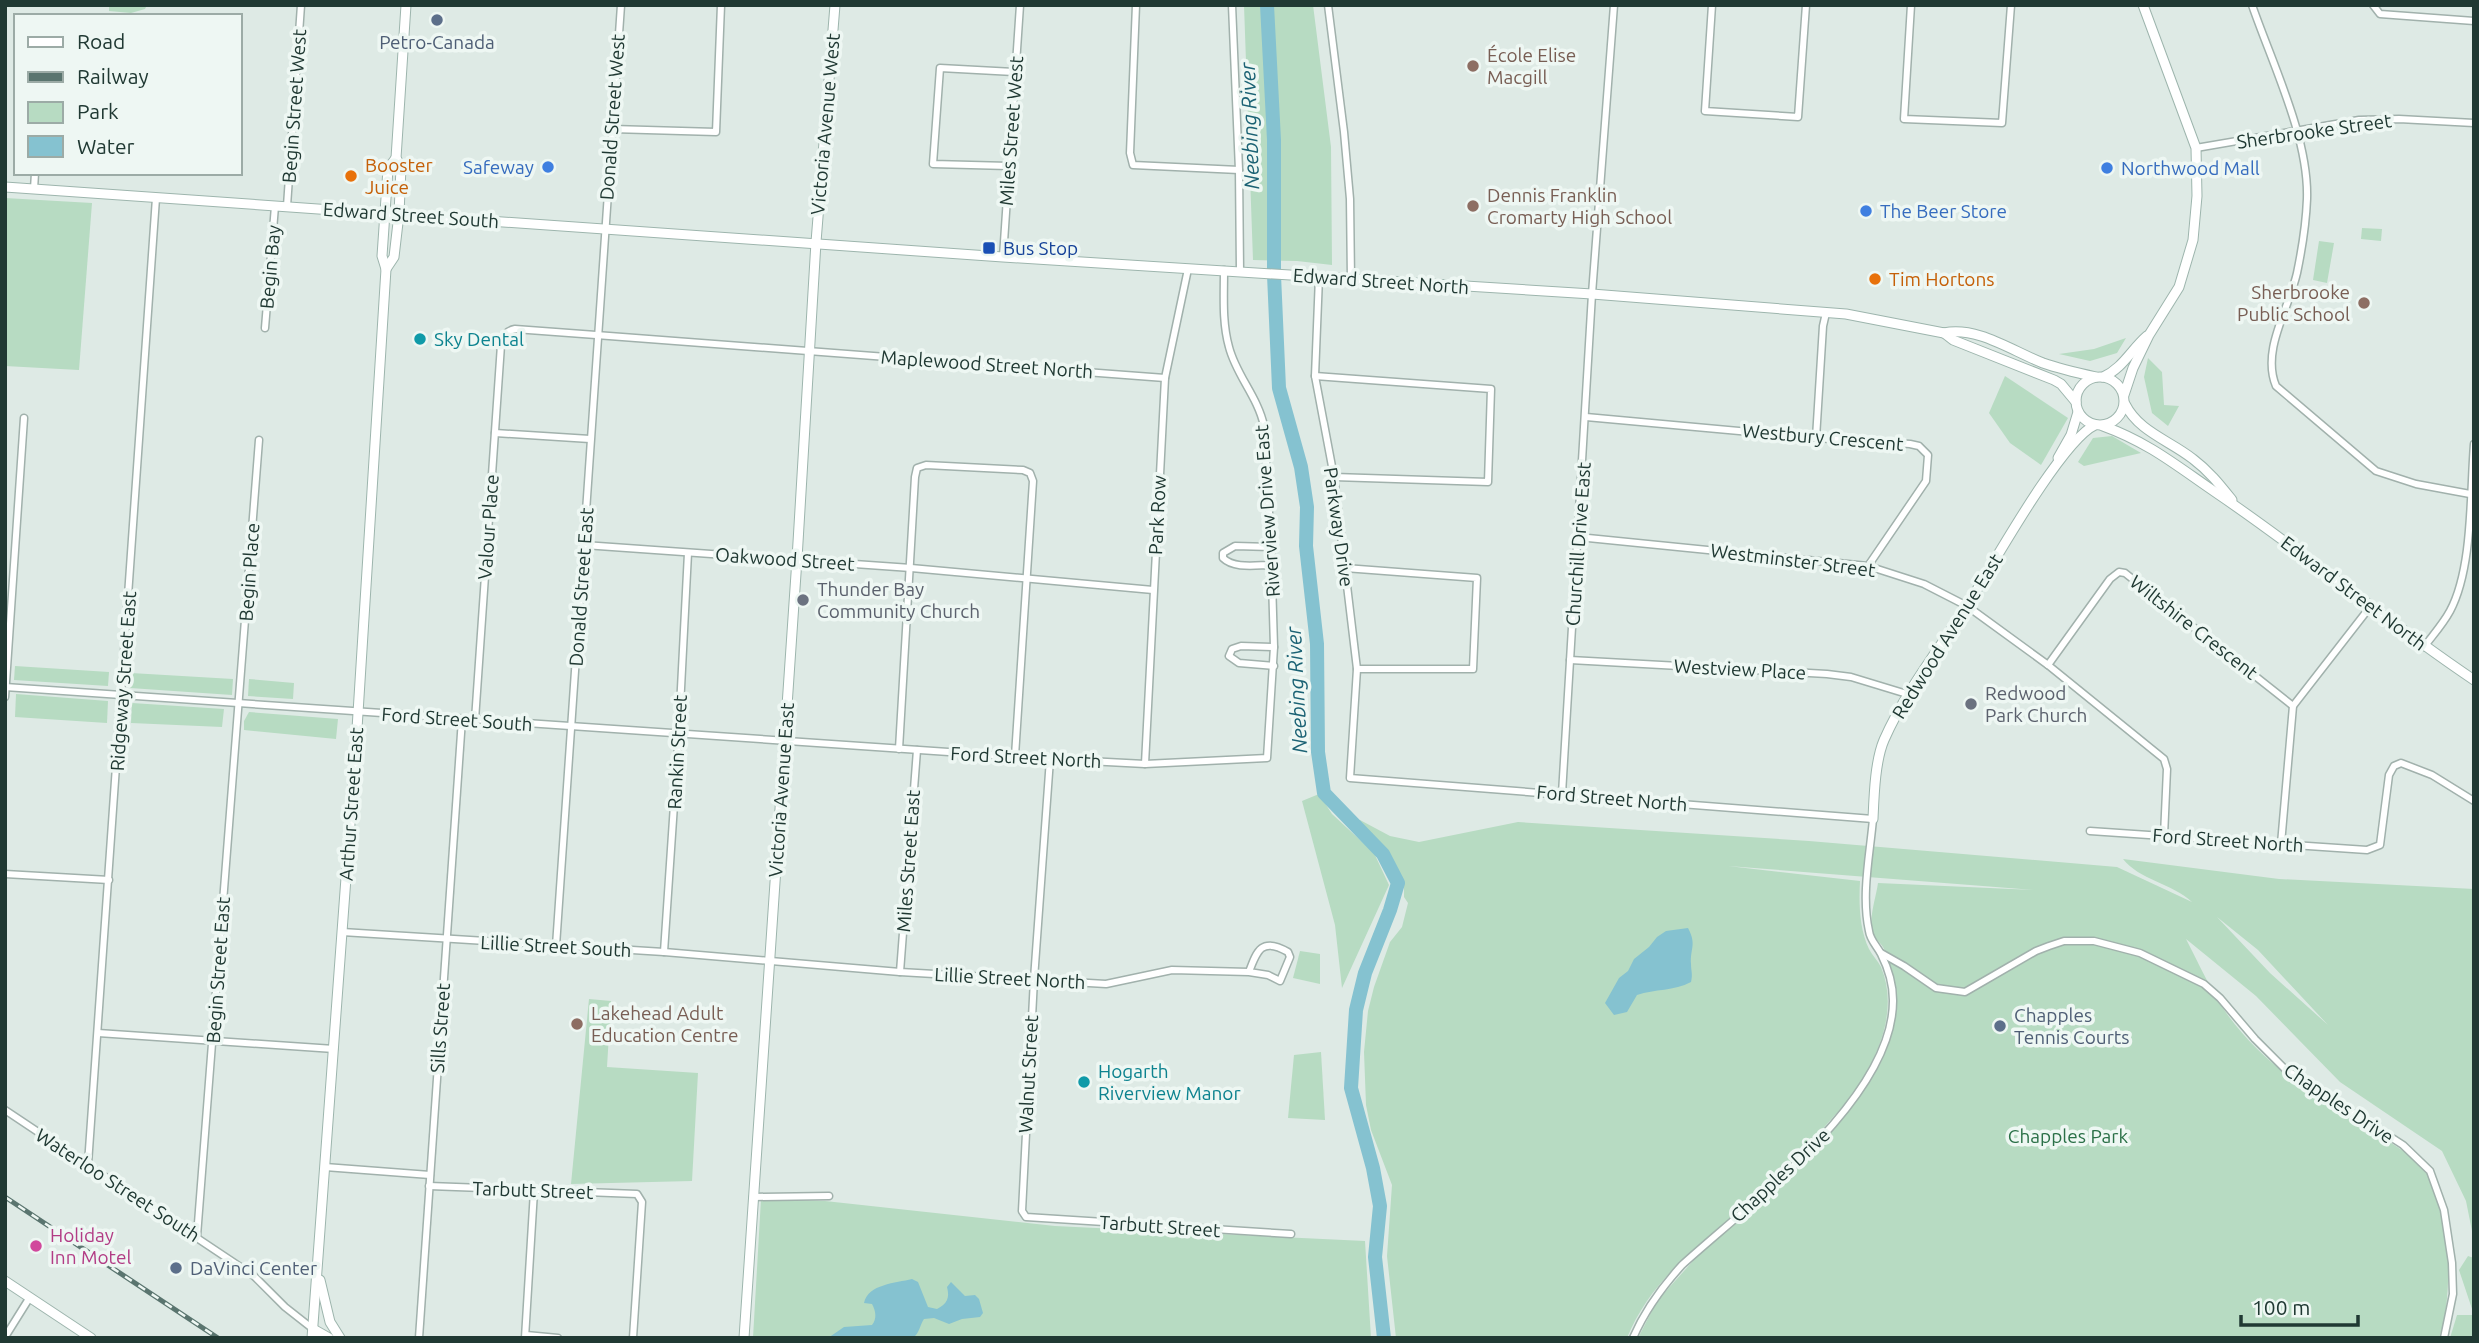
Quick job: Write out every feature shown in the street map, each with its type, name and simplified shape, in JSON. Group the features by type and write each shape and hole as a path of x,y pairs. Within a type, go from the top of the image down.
{"main road":[{"path":"396,158 406,5"},
{"name":"Victoria Avenue West","path":"816,242 835,5"},
{"path":"2143,5 2196,148 2197,196 2193,240 2179,287 2149,335 2133,368 2118,418 2099,425 2088,423 2077,407 2080,389 2084,383 2116,371 2136,346 2149,335"},
{"name":"Arthur Street East","path":"312,1333 358,713 386,269 382,256 388,169 396,158 401,167 399,214 394,257 386,269"},
{"name":"Edward Street South","path":"5,187 816,242"},
{"name":"Edward Street North","path":"816,242 1003,257 1592,294 1874,318 1944,333 1956,330 2042,362 2100,377"},
{"name":"Victoria Avenue East","path":"744,1338 816,242"},
{"name":"Edward Street North","path":"1944,333 1952,340 2062,384 2077,407"},
{"path":"2100,377 2116,383 2124,399"},
{"name":"Edward Street North","path":"2124,399 2138,424 2194,459 2219,483 2235,504"},
{"name":"Redwood Avenue East","path":"1873,819 1883,743 1907,694 1967,606 2055,466 2071,435 2077,407"},
{"name":"Edward Street North","path":"2099,425 2155,449 2235,504 2370,607 2474,680"},
{"name":"Redwood Avenue East","path":"2055,466 2077,439 2099,425"},
{"path":"318,1263 330,1322 340,1338"},
{"path":"5,1281 91,1338"},
{"name":"Waterloo Street South","path":"312,1333 329,1338"}],"street":[{"name":"Begin Street West","path":"286,206 301,5"},
{"name":"Donald Street West","path":"604,228 621,5"},
{"path":"612,129 716,132 721,5"},
{"name":"Miles Street West","path":"1003,257 1020,5"},
{"path":"1136,5 1130,153 1133,165 1239,170"},
{"path":"1232,5 1240,271"},
{"path":"1328,5 1350,199 1351,280"},
{"name":"Churchill Drive East","path":"1562,794 1592,294 1614,5"},
{"path":"1712,5 1705,111 1798,117 1806,5"},
{"path":"1911,5 1904,118 2002,122 2011,5"},
{"path":"2252,5 2297,131 2305,171 2306,208 2297,275 2271,355 2272,375 2276,386 2376,471 2416,484 2470,494"},
{"path":"2373,5 2380,14 2474,21"},
{"path":"1009,166 933,164 940,68 1014,72"},
{"name":"Sherbrooke Street","path":"2196,148 2359,120 2399,118 2474,123"},
{"path":"34,189 35,175"},
{"name":"Ridgeway Street East","path":"88,1164 156,198"},
{"name":"Begin Bay","path":"265,328 275,206"},
{"name":"Donald Street East","path":"555,946 604,228"},
{"name":"Park Row","path":"1145,764 1165,378 1188,269"},
{"name":"Riverview Drive East","path":"1224,270 1224,327 1229,349 1259,409 1264,426 1274,647 1267,758"},
{"name":"Parkway Drive","path":"1318,277 1315,376 1334,477 1357,669 1350,778"},
{"path":"1816,438 1826,313"},
{"name":"Maplewood Street North","path":"503,335 515,329 596,334 1165,378"},
{"name":"Valour Place","path":"475,720 503,335"},
{"path":"1315,376 1490,389 1488,482 1334,477"},
{"name":"Westbury Crescent","path":"1586,417 1919,446 1928,455 1926,481 1868,566"},
{"path":"5,697 24,418"},
{"path":"495,433 590,439"},
{"name":"Begin Place","path":"239,704 259,440"},
{"path":"2424,646 2450,611 2465,565 2474,444"},
{"path":"899,749 917,468 926,465 1023,470 1030,473 1033,481 1015,756"},
{"name":"Westminster Street","path":"1578,537 1868,566 1924,584 1967,606 2048,665 2164,759 2167,769 2164,836"},
{"name":"Oakwood Street","path":"583,545 1027,577 1153,590"},
{"path":"1271,547 1235,546 1223,553 1223,558 1236,565 1272,565"},
{"name":"Rankin Street","path":"664,952 688,552"},
{"path":"1345,568 1477,578 1474,669 1357,669"},
{"name":"Wiltshire Crescent","path":"2048,665 2110,579 2119,572 2125,573 2293,706"},
{"path":"2281,844 2293,706 2370,607"},
{"path":"1274,647 1241,646 1232,649 1228,656 1239,663 1274,666"},
{"name":"Westview Place","path":"1570,660 1827,674 1850,677 1907,694"},
{"name":"Ford Street South","path":"6,687 784,742"},
{"name":"Begin Street East","path":"197,1236 239,704"},
{"name":"Sills Street","path":"419,1338 462,719"},
{"name":"Ford Street North","path":"784,742 1145,764 1267,758"},
{"name":"Miles Street East","path":"900,972 917,750"},
{"name":"Walnut Street","path":"1028,1217 1022,1211 1021,1201 1050,759"},
{"name":"Ford Street North","path":"2090,831 2367,850 2380,845 2389,775 2394,766 2401,763 2432,775 2474,801"},
{"name":"Ford Street North","path":"1350,778 1873,819"},
{"name":"Chapples Drive","path":"1633,1338 1651,1303 1669,1279 1826,1135 1870,1074 1882,1048 1892,1013 1892,986 1881,953 1870,938 1868,929 1867,894 1873,819"},
{"path":"5,874 109,880"},
{"name":"Lillie Street South","path":"342,932 664,952 769,962"},
{"name":"Chapples Drive","path":"1881,953 1936,988 1965,992 2036,951 2064,941 2078,940 2140,953 2204,984 2285,1069 2403,1145 2430,1171 2444,1210 2452,1263 2453,1294 2444,1338"},
{"name":"Lillie Street North","path":"769,962 1106,984 1172,970 1249,972 1268,975 1280,981 1290,957 1288,951 1268,946 1257,950 1249,972"},
{"path":"98,1033 334,1049"},
{"name":"Waterloo Street South","path":"5,1110 254,1276 312,1333"},
{"path":"326,1167 430,1175"},
{"name":"Tarbutt Street","path":"429,1186 637,1194 642,1202 633,1338"},
{"path":"534,1191 526,1336 558,1338"},
{"path":"753,1197 775,1199 829,1196"},
{"name":"Tarbutt Street","path":"1028,1217 1291,1234"},
{"path":"5,1337 30,1297"}],"green space":[{"path":"109,5 147,5 145,9 131,13 109,11"},
{"path":"1244,5 1313,5 1331,147 1332,265 1253,260"},
{"path":"5,198 92,203 79,370 5,366"},
{"path":"2362,228 2382,229 2381,241 2361,239"},
{"path":"2319,241 2334,243 2327,283 2313,280"},
{"path":"2126,338 2117,353 2090,361 2059,354 2094,349"},
{"path":"2148,358 2162,372 2164,405 2179,406 2168,426 2152,413 2144,377"},
{"path":"2005,376 2068,418 2041,465 2010,443 1989,413"},
{"path":"2112,436 2141,453 2084,466 2078,462 2093,438"},
{"path":"15,666 109,672 108,686 14,680"},
{"path":"131,673 233,679 232,695 130,688"},
{"path":"249,679 294,683 293,699 248,696"},
{"path":"16,694 108,701 107,723 15,717"},
{"path":"132,703 224,709 222,727 131,723"},
{"path":"249,712 338,719 336,739 244,730 244,721"},
{"path":"1319,794 1332,814 1374,853 1389,885 1342,988 1335,925 1302,801"},
{"name":"Chapples Park","path":"1348,819 1360,820 1390,836 1419,842 1518,822 1809,841 2117,867 2192,902 2175,890 2137,872 2123,859 2279,879 2474,889 2474,1241 2466,1201 2442,1151 2340,1082 2256,996 2186,939 2227,1014 2266,1058 2311,1092 2408,1154 2428,1173 2442,1209 2448,1254 2447,1300 2439,1338 1638,1338 1657,1301 1693,1261 1700,1244 1658,1287 1633,1324 1627,1338 1396,1338 1387,1256 1392,1185 1371,1130 1366,1105 1364,1052 1368,1011 1374,987 1390,942 1402,927 1408,903 1404,897 1404,883 1398,883 1383,854","holes":["1728,866 2035,890 1878,883 1872,930 1887,956 1895,996 1894,1021 1889,1044 1866,1087 1813,1141 1847,1101 1867,1071 1876,1054 1886,1019 1886,984 1881,967 1869,949 1861,924 1860,881","2217,917 2258,950 2328,1025 2270,973","1800,1153 1749,1207 1743,1203"]},
{"path":"1300,951 1320,954 1320,984 1293,978"},
{"path":"589,999 611,1001 607,1067 698,1073 692,1181 571,1184"},
{"path":"1321,1052 1325,1120 1288,1118 1294,1055"},
{"path":"761,1199 825,1201 1055,1226 1365,1241 1371,1338 753,1338"},
{"path":"2468,1256 2474,1258 2474,1315 2459,1270"},
{"path":"2457,1315 2474,1315 2474,1338 2450,1338"}],"water":[{"path":"1688,928 1693,943 1691,982 1637,995 1627,1012 1614,1015 1605,1003 1634,959 1666,931"},
{"path":"912,1279 918,1282 928,1307 937,1309 945,1303 948,1297 947,1287 951,1282 965,1296 975,1295 983,1313 980,1317 949,1324 934,1318 924,1319 917,1334 910,1338 828,1338 844,1327 872,1325 875,1312 872,1304 864,1303 871,1292 884,1285"}],"waterway":[{"name":"Neebing River","path":"1267,5 1274,140 1274,275 1279,388 1301,467 1307,507 1306,546 1317,644 1318,752 1324,793 1383,854 1398,883 1365,973 1356,1010 1351,1088 1373,1168 1380,1206 1375,1257 1384,1338"}],"railway":[{"path":"5,1197 218,1338"}],"place":[{"name":"Petro-Canada","path":"437,20"},
{"name":"École Elise Macgill","path":"1473,66"},
{"name":"Safeway","path":"548,167"},
{"name":"Northwood Mall","path":"2107,168"},
{"name":"Booster Juice","path":"351,176"},
{"name":"Dennis Franklin Cromarty High School","path":"1473,206"},
{"name":"The Beer Store","path":"1866,211"},
{"name":"Bus Stop","path":"989,248"},
{"name":"Tim Hortons","path":"1875,279"},
{"name":"Sherbrooke Public School","path":"2364,303"},
{"name":"Sky Dental","path":"420,339"},
{"name":"Thunder Bay Community Church","path":"803,600"},
{"name":"Redwood Park Church","path":"1971,704"},
{"name":"Lakehead Adult Education Centre","path":"577,1024"},
{"name":"Chapples Tennis Courts","path":"2000,1026"},
{"name":"Hogarth Riverview Manor","path":"1084,1082"},
{"name":"Holiday Inn Motel","path":"36,1246"},
{"name":"DaVinci Center","path":"176,1268"}]}
